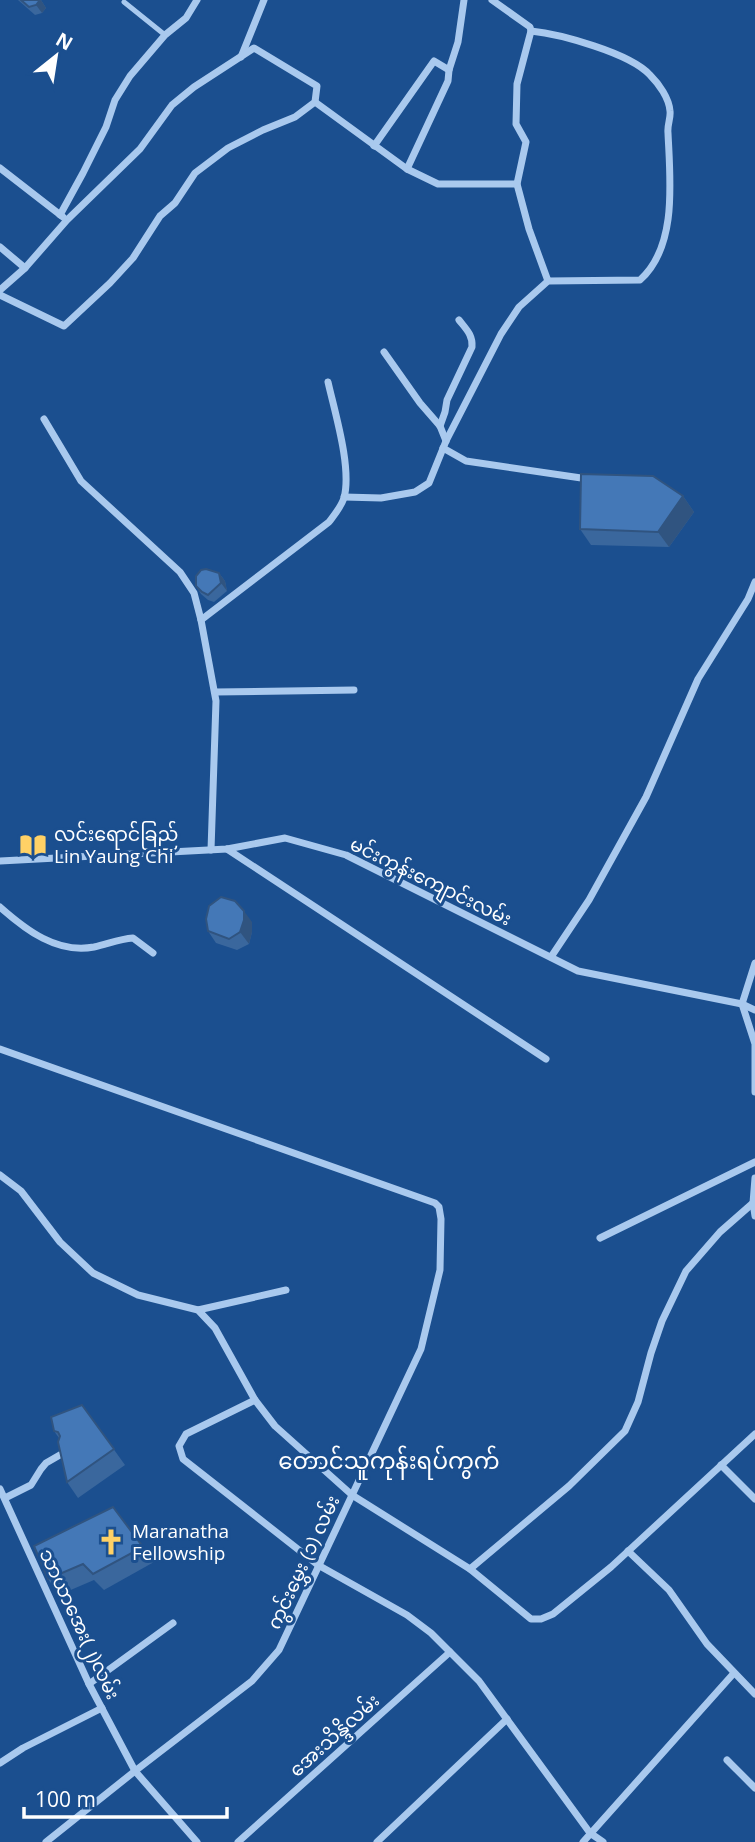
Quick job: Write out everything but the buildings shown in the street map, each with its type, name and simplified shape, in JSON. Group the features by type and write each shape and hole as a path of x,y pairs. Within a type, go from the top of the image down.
{"street":[{"path":"64,217 106,127 115,100 130,76 165,35 186,18 197,0"},
{"path":"240,57 264,0"},
{"path":"407,169 448,81 458,42 464,0"},
{"path":"492,0 530,27 531,32 517,84 516,124 526,142 517,184 529,229 548,281"},
{"path":"344,497 381,498 415,492 429,483 444,444 501,334 519,307 548,281 640,280 649,272 662,244 670,200 667,128 670,112 665,95 647,71 605,49 549,33 531,32"},
{"path":"254,48 317,86 315,102 295,117 228,148 195,173 175,203 160,216 133,258 64,326 0,292 25,268 64,217 140,149 172,105 240,57 254,48"},
{"path":"374,146 435,61 449,70"},
{"path":"315,102 407,169 438,184 517,184"},
{"path":"0,168 64,217"},
{"path":"0,247 25,268"},
{"path":"440,426 447,400 472,347 471,335 459,320"},
{"path":"384,352 440,426 444,444 466,461 592,479"},
{"path":"201,620 329,522 339,509 344,497 345,462 328,382"},
{"path":"44,419 81,481 180,572 194,593 216,701 211,850"},
{"path":"551,957 589,900 646,797 698,679 748,599 755,582"},
{"path":"215,692 354,690"},
{"name":"မင်းကွန်းကျောင်းလမ်း","path":"0,860 227,849 285,838 346,855 579,971 742,1004 755,1010"},
{"path":"227,849 546,1059"},
{"path":"0,907 42,938 65,947 93,947 118,939 132,938 153,953"},
{"path":"755,963 742,1004 755,1044 755,1093"},
{"name":"ကွင်းမွှေး (၁) လမ်း","path":"0,1049 435,1203 439,1207 441,1219 440,1270 421,1349 279,1650 252,1681 46,1842"},
{"path":"600,1238 755,1162"},
{"path":"0,1175 22,1191 60,1242 93,1273 138,1295 198,1310 286,1290"},
{"path":"755,1178 755,1216"},
{"path":"470,1569 569,1486 625,1431 638,1402 662,1321 686,1271 720,1232 753,1203"},
{"path":"198,1310 215,1328 255,1400 275,1426 352,1495 470,1569 531,1619 541,1619 553,1614 611,1567 755,1434"},
{"path":"255,1400 186,1434 179,1446 183,1459 317,1565 407,1615 431,1633 479,1681 590,1833 603,1842"},
{"path":"5,1498 31,1485 46,1463 65,1452"},
{"path":"721,1465 755,1499"},
{"name":"သာယာအေး(၂)လမ်း","path":"0,1489 89,1684 135,1771 197,1842"},
{"path":"628,1551 669,1590 706,1644 755,1694"},
{"path":"89,1684 173,1623"},
{"name":"အေးသိန္ဒိလမ်း","path":"238,1842 450,1651"},
{"path":"583,1842 734,1674"},
{"path":"0,1763 23,1748 102,1708"},
{"path":"377,1842 507,1719"},
{"path":"727,1760 755,1788"}],"lane":[{"path":"124,2 165,35"}],"place":[{"name":"လင်းရောင်ခြည် Lin Yaung Chi","path":"33,845"},
{"name":"Maranatha Fellowship","path":"111,1542"}],"district":[{"name":"တောင်သူကုန်းရပ်ကွက်","path":"389,1461"}]}
